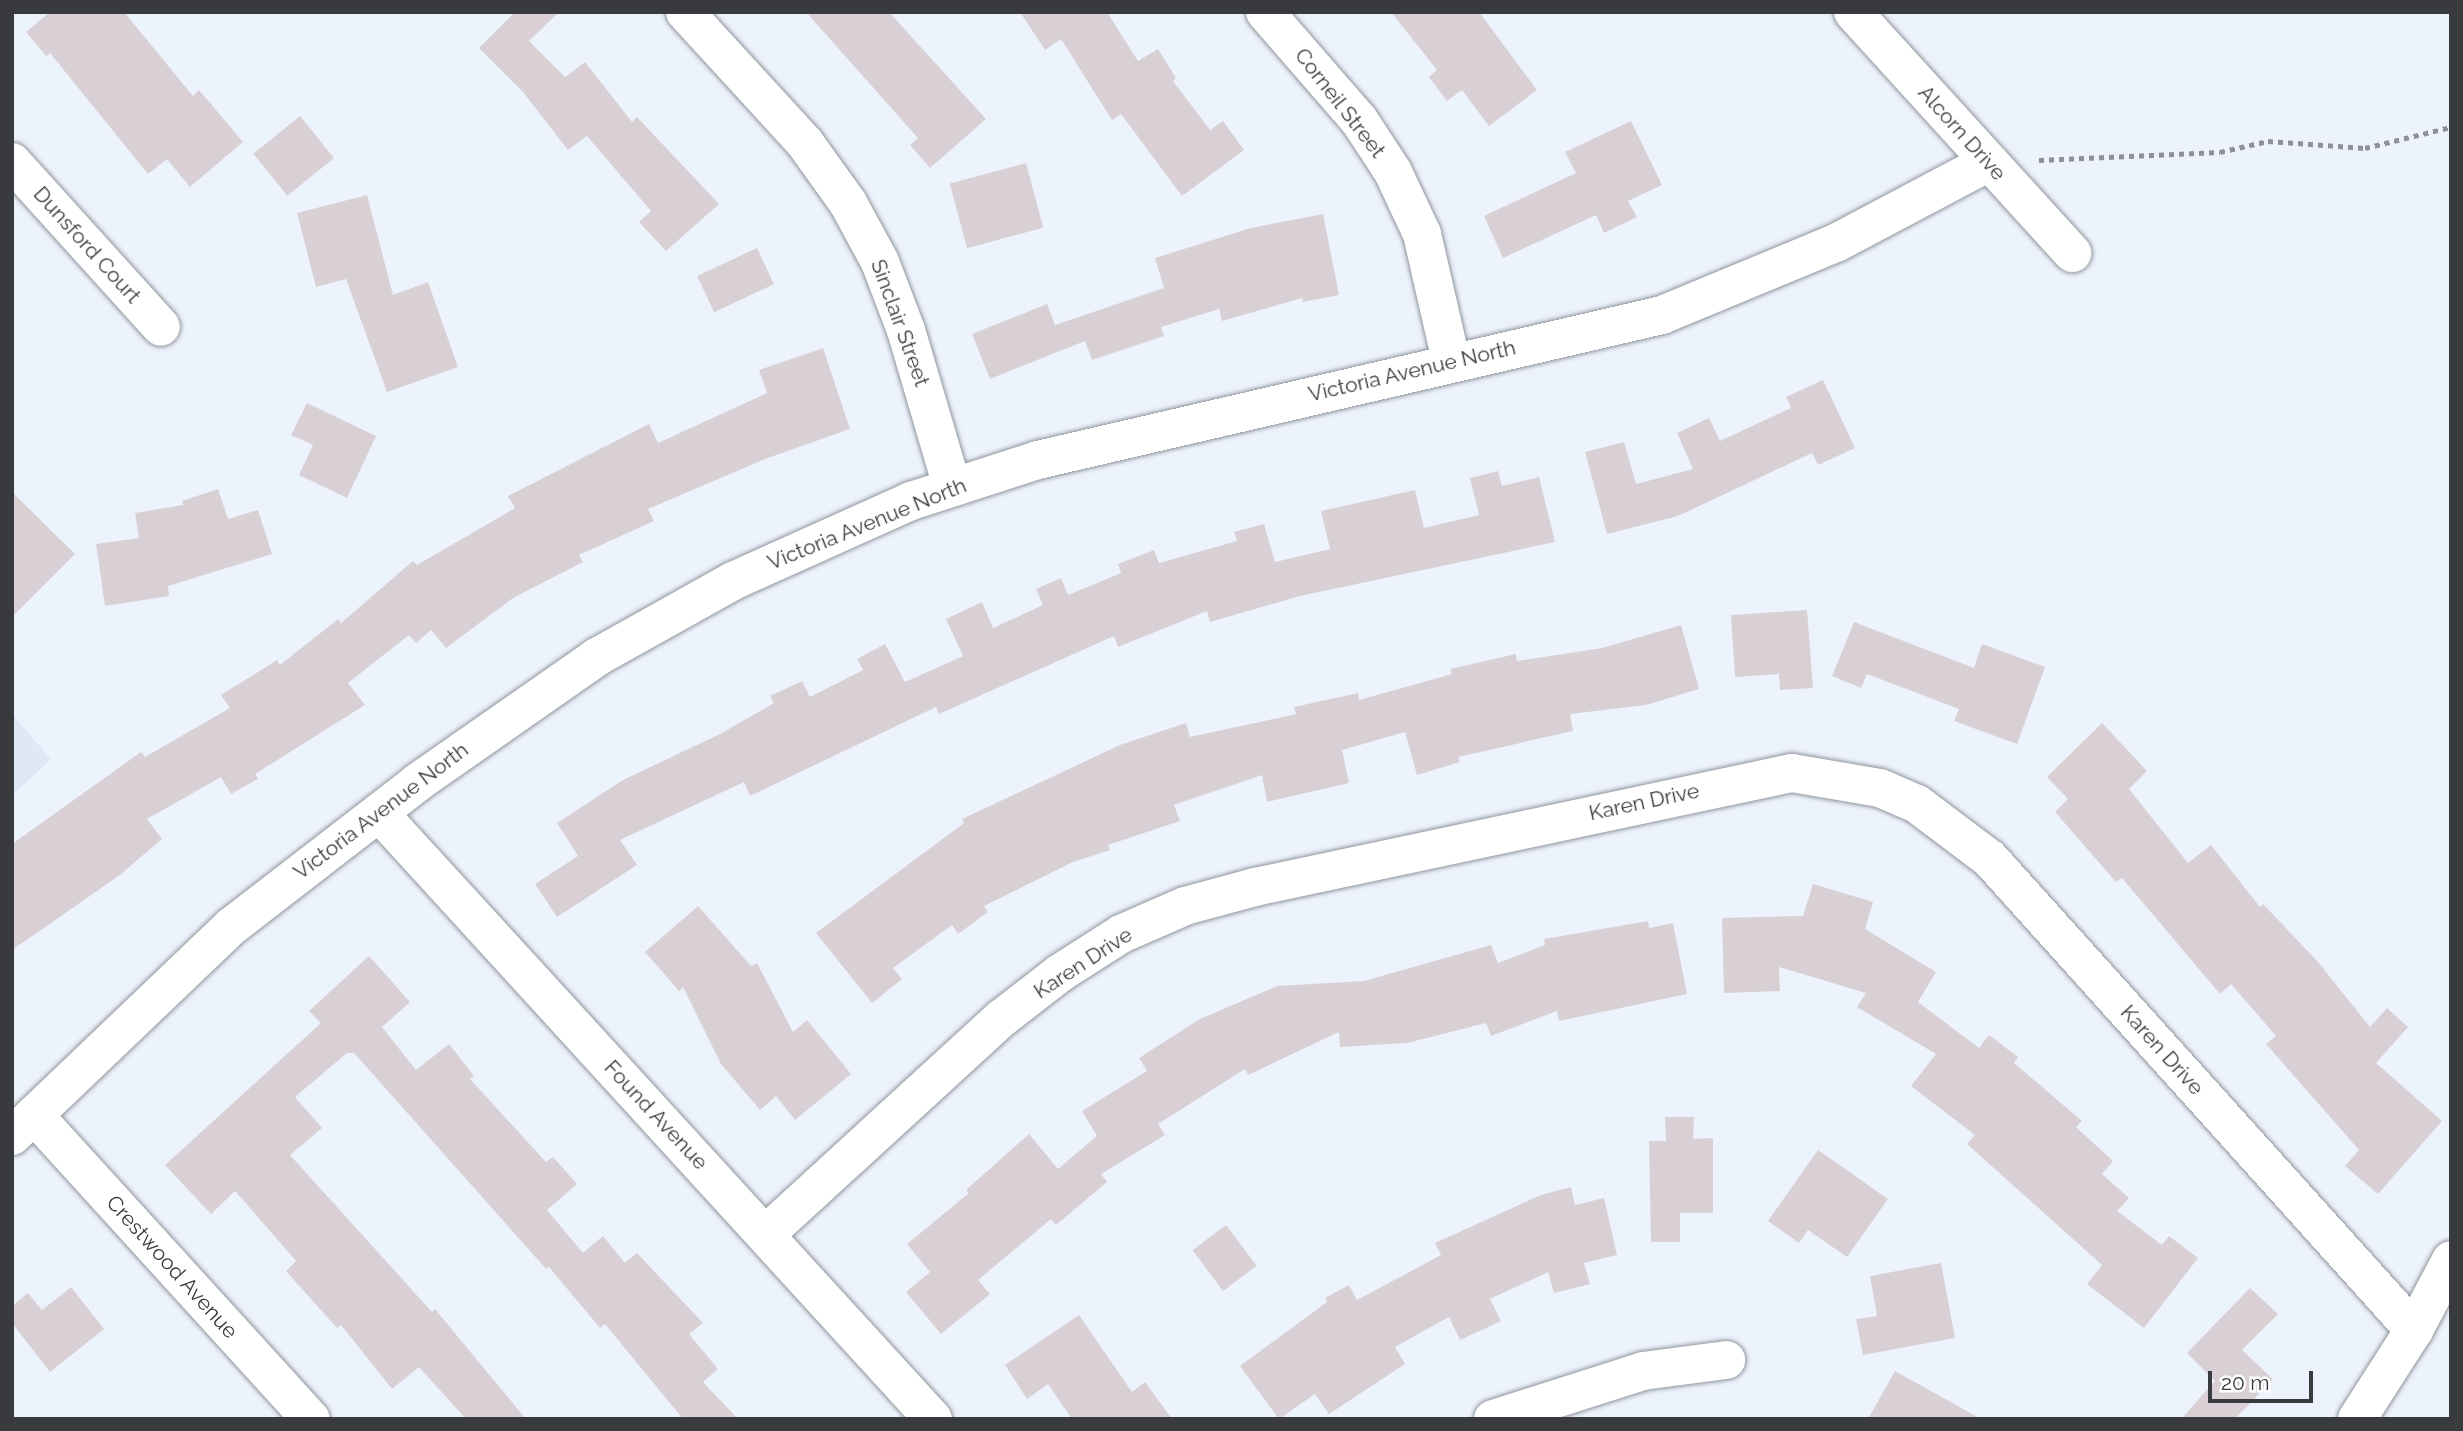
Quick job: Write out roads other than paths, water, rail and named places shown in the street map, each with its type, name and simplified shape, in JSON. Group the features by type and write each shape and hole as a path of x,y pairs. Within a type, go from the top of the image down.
{"street":[{"name":"Sinclair Street","path":"685,12 805,143 848,203 880,262 906,330 952,486"},
{"name":"Corneil Street","path":"1265,12 1359,120 1393,172 1422,233 1451,361"},
{"name":"Alcorn Drive","path":"1853,12 2072,253"},
{"name":"Victoria Avenue North","path":"23,1125 232,926 379,813 506,716 608,651 733,581 952,486 1135,434 1451,361 1608,329 1717,295 1836,243 1989,162"},
{"name":"Dunsford Court","path":"12,163 162,327"},
{"name":"Karen Drive","path":"766,1234 1002,1018 1060,973 1121,934 1185,906 1255,887 1792,773 1880,788 1917,804 1990,859 2414,1330"},
{"name":"Found Avenue","path":"379,813 933,1419"},
{"name":"Crestwood Avenue","path":"23,1125 311,1419"},
{"path":"2357,1419 2414,1330 2451,1260"},
{"path":"1493,1419 1643,1371 1726,1360"}]}
